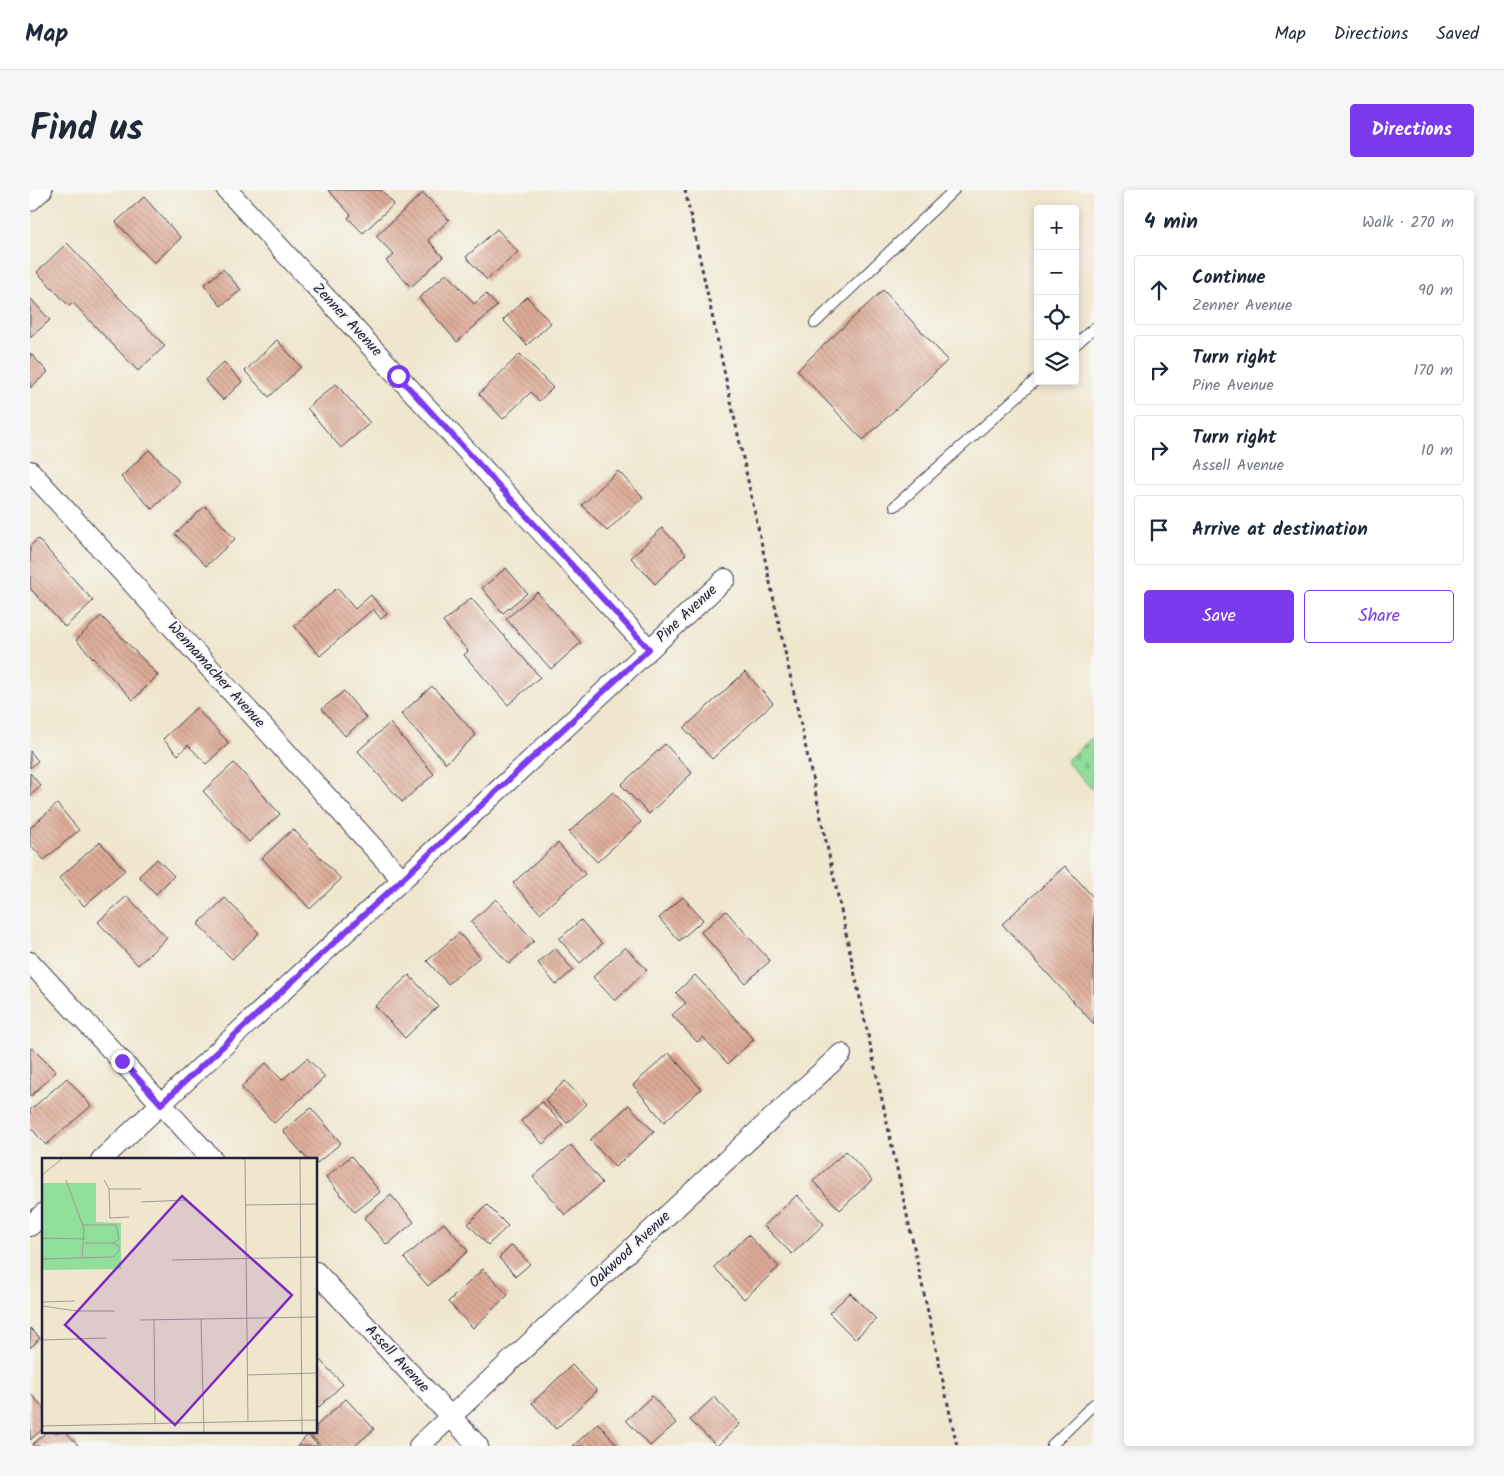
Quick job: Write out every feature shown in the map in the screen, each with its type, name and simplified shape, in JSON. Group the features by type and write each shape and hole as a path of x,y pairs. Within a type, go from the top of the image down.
{"street":[{"path":"30,201 42,190"},
{"name":"Zenner Avenue","path":"227,190 649,649"},
{"name":"Wennamacher Avenue","path":"30,472 402,879"},
{"name":"Pine Avenue","path":"103,1158 725,579"},
{"path":"30,962 211,1158"},
{"name":"Oakwood Avenue","path":"419,1446 841,1054"},
{"path":"30,1226 42,1215"},
{"name":"Assell Avenue","path":"318,1274 478,1446"}],"lane":[{"path":"815,323 954,190"},
{"path":"1079,341 1094,328"},
{"path":"895,506 1034,382"},
{"path":"1052,1445 1094,1404"}],"path":[{"path":"685,190 957,1446"}],"green space":[{"path":"1094,736 1094,791 1066,761"}],"building":[{"path":"328,190 381,190 394,204 363,233 348,218 351,215"},
{"path":"423,193 449,220 428,240 443,257 411,287 386,261 394,255 376,236"},
{"path":"144,197 181,238 154,263 116,222"},
{"path":"497,229 518,252 487,280 466,257"},
{"path":"67,243 165,346 138,371 73,303 69,306 37,272"},
{"path":"223,269 241,290 221,306 204,285"},
{"path":"447,273 474,304 486,294 497,306 457,342 419,298"},
{"path":"883,290 948,360 863,440 797,370"},
{"path":"527,297 551,323 527,345 503,320"},
{"path":"30,298 50,320 30,338"},
{"path":"277,340 301,367 269,397 245,371"},
{"path":"30,353 48,372 30,388"},
{"path":"520,354 553,388 539,401 531,392 503,419 479,394"},
{"path":"224,362 242,382 223,400 205,380"},
{"path":"336,384 370,423 341,448 307,408"},
{"path":"149,450 180,482 152,509 121,477"},
{"path":"618,471 643,497 607,531 582,505"},
{"path":"205,506 235,539 206,566 175,534"},
{"path":"662,528 686,554 655,584 631,558"},
{"path":"38,539 93,601 65,627 30,588 30,546"},
{"path":"506,568 527,593 503,613 482,588"},
{"path":"337,588 355,609 371,595 387,614 381,619 373,609 320,656 294,626"},
{"path":"537,592 581,643 551,669 506,619"},
{"path":"471,598 540,677 508,705 464,655 468,651 443,622"},
{"path":"101,616 158,675 133,700 76,640"},
{"path":"745,672 773,703 712,759 684,728"},
{"path":"432,686 476,735 446,763 401,714"},
{"path":"344,691 366,718 345,736 322,709"},
{"path":"196,708 229,743 206,764 188,745 178,755 163,739"},
{"path":"390,723 434,774 402,802 358,751"},
{"path":"665,744 692,773 649,814 621,785"},
{"path":"30,751 38,761 30,768"},
{"path":"234,763 280,814 249,842 203,791"},
{"path":"30,773 41,786 30,796"},
{"path":"613,792 641,822 597,862 569,832"},
{"path":"57,804 79,830 44,860 30,844 30,828"},
{"path":"293,829 341,879 310,909 262,858"},
{"path":"100,842 125,870 84,906 59,878"},
{"path":"558,843 585,874 540,913 513,883"},
{"path":"157,859 174,876 156,894 139,876"},
{"path":"1065,866 1094,898 1094,1024 1002,924"},
{"path":"127,896 167,938 138,965 98,922"},
{"path":"683,897 703,920 679,941 659,918"},
{"path":"225,898 259,933 232,959 198,924"},
{"path":"496,899 534,941 509,964 471,922"},
{"path":"726,911 770,961 745,983 701,932"},
{"path":"581,920 602,944 580,963 559,939"},
{"path":"459,933 480,957 448,984 427,961"},
{"path":"625,947 647,970 615,1001 593,977"},
{"path":"555,948 573,970 556,985 538,963"},
{"path":"409,975 438,1006 405,1038 375,1006"},
{"path":"695,975 754,1039 728,1064 703,1037 697,1042 672,1015 686,1003 676,993"},
{"path":"32,1048 56,1072 30,1097 30,1050"},
{"path":"669,1053 701,1089 664,1122 633,1085"},
{"path":"307,1058 325,1077 274,1123 241,1087 266,1063 282,1080"},
{"path":"67,1078 91,1106 46,1145 30,1127 30,1110"},
{"path":"565,1081 587,1104 567,1123 545,1100"},
{"path":"542,1102 563,1125 543,1144 521,1121"},
{"path":"629,1105 654,1132 615,1167 590,1140"},
{"path":"311,1108 341,1143 318,1162 318,1158 306,1158 283,1131"},
{"path":"571,1145 602,1183 565,1215 533,1177"},
{"path":"846,1151 872,1180 840,1210 813,1181"},
{"path":"351,1156 380,1192 355,1212 326,1177"},
{"path":"391,1195 414,1222 387,1245 364,1218"},
{"path":"797,1195 824,1224 792,1254 764,1226"},
{"path":"487,1205 508,1226 488,1245 468,1224"},
{"path":"444,1223 468,1251 428,1286 404,1258"},
{"path":"748,1235 779,1267 744,1299 714,1267"},
{"path":"512,1245 530,1264 516,1276 499,1258"},
{"path":"483,1269 508,1295 473,1328 448,1302"},
{"path":"850,1293 876,1319 855,1339 829,1313"},
{"path":"30,1328 40,1338 30,1348"},
{"path":"318,1358 343,1384 318,1408"},
{"path":"572,1365 597,1391 556,1429 532,1403"},
{"path":"30,1393 42,1406 42,1430 30,1440"},
{"path":"652,1396 676,1423 650,1446 626,1420"},
{"path":"714,1397 740,1424 717,1446 690,1420"},
{"path":"346,1399 374,1429 355,1446 321,1446 310,1434 318,1434 318,1424"},
{"path":"598,1423 618,1446 573,1446"},
{"path":"44,1434 68,1434 79,1446 31,1446"},
{"path":"308,1435 319,1446 297,1446"}],"route":[{"path":"122,1061 161,1104 649,649 398,376"}]}
